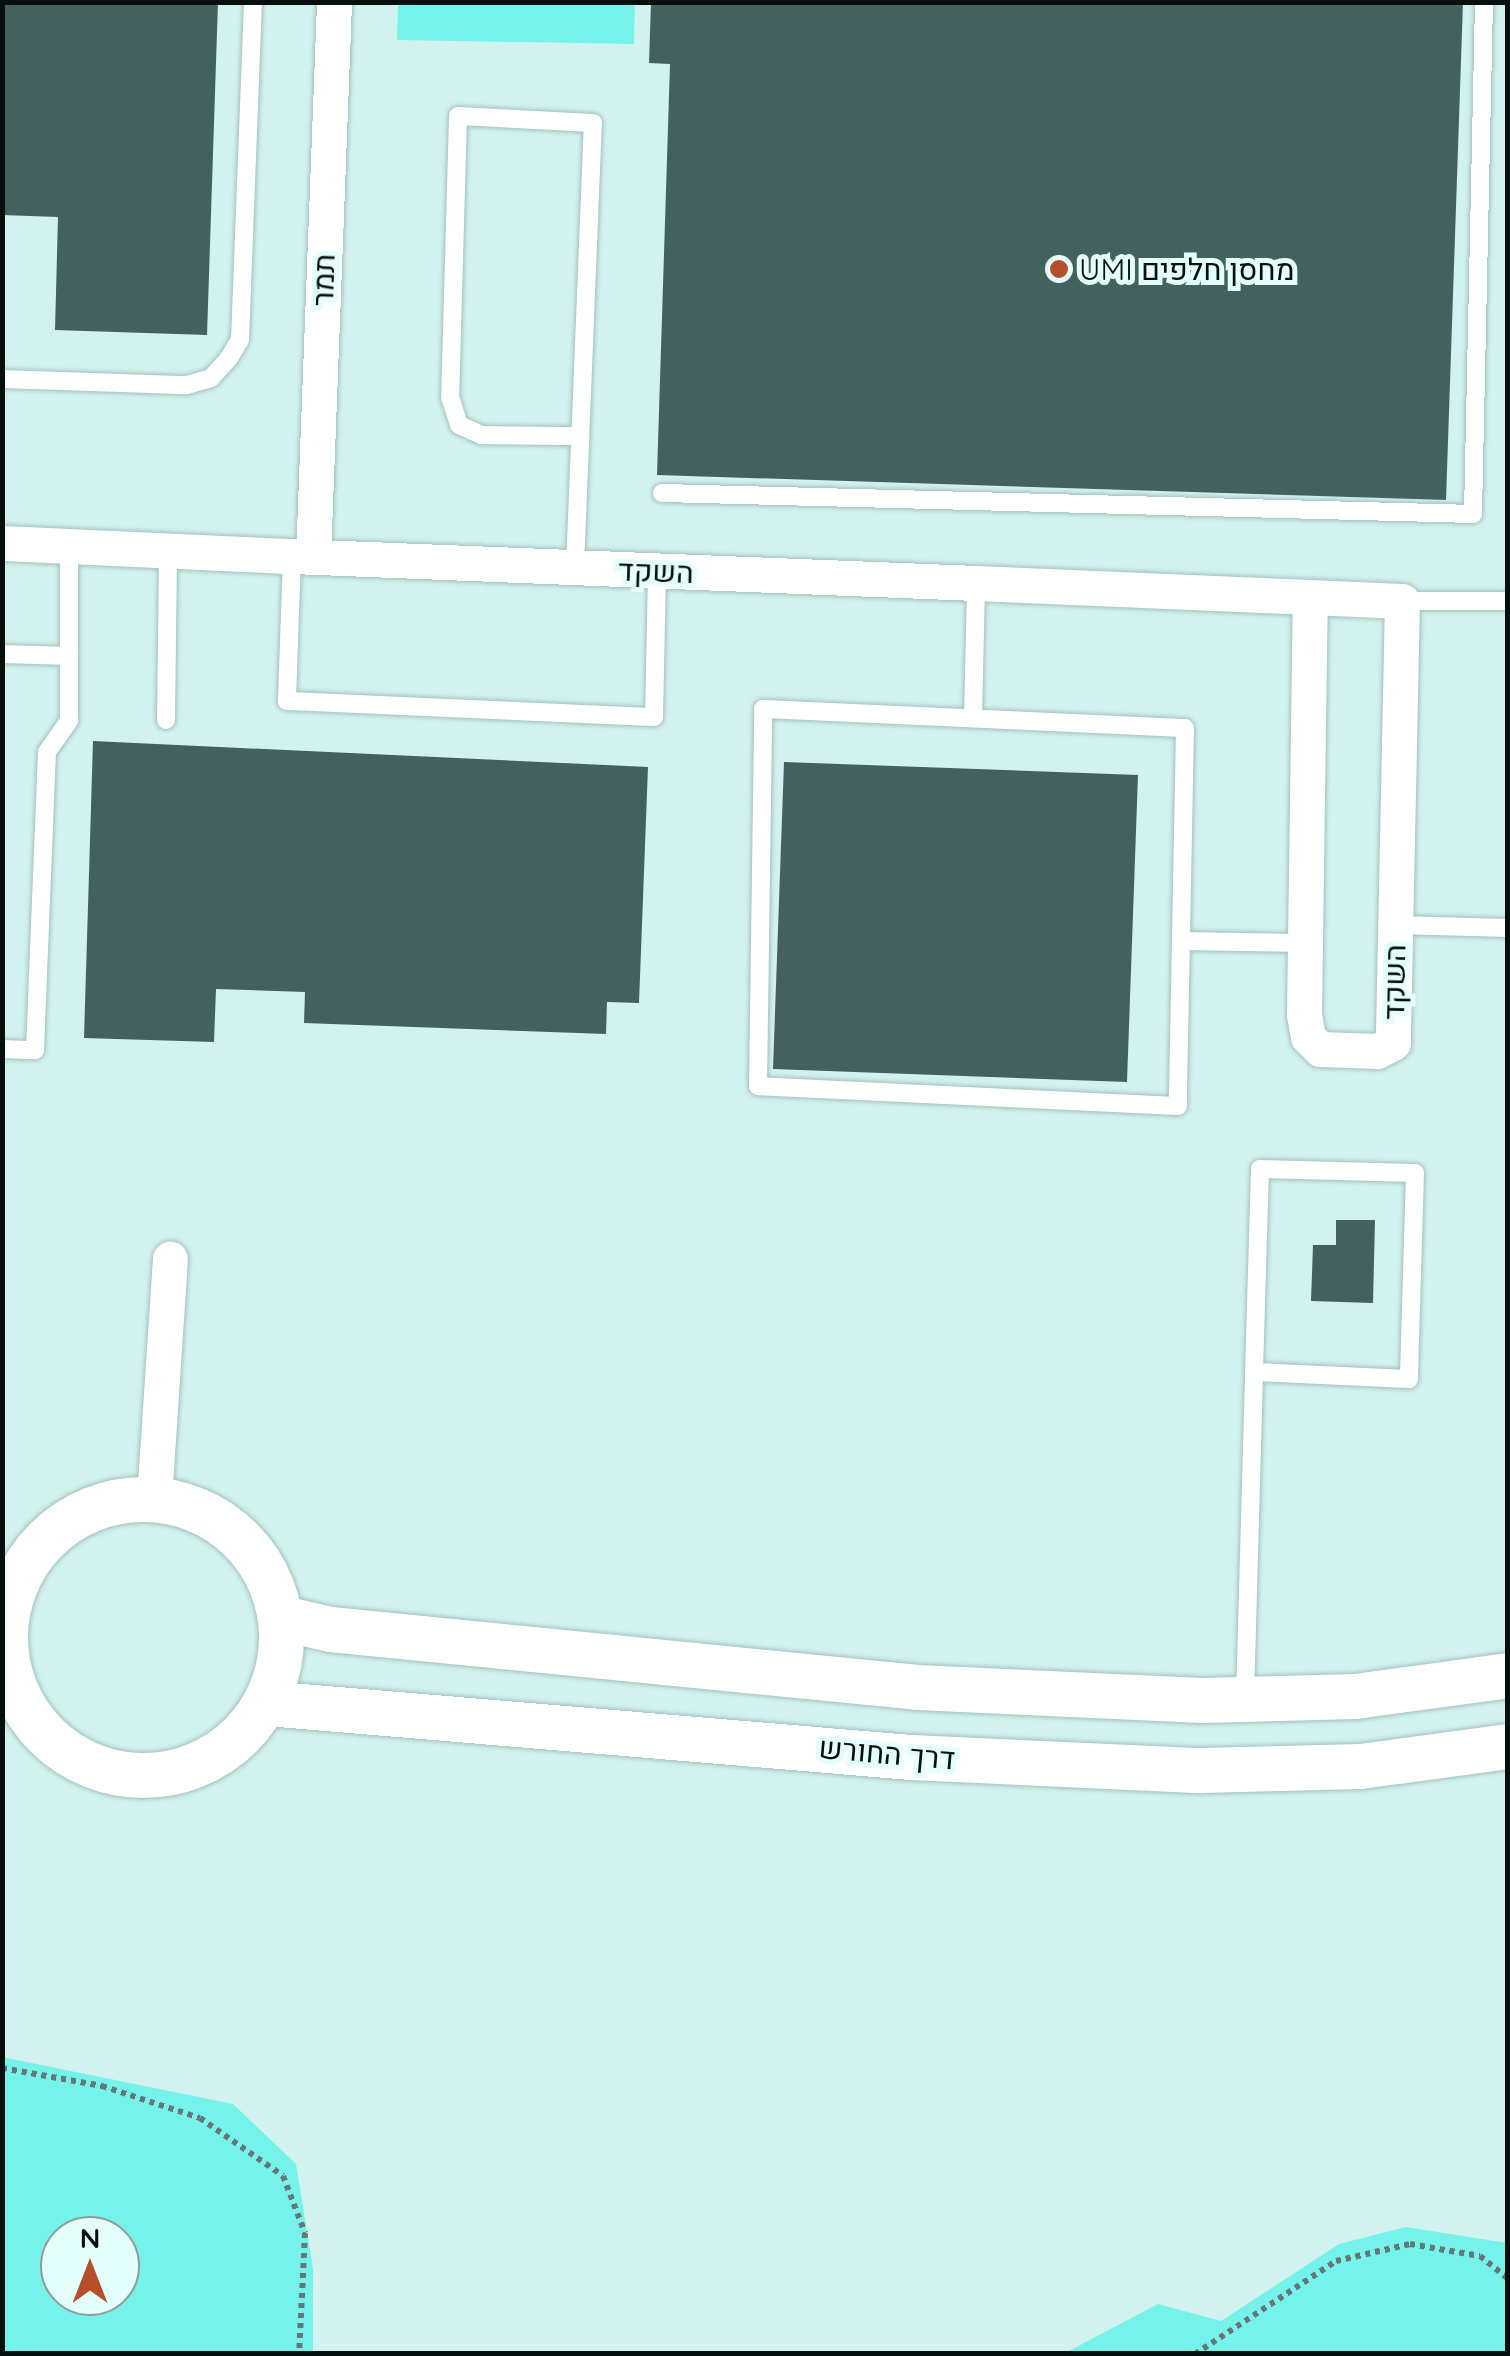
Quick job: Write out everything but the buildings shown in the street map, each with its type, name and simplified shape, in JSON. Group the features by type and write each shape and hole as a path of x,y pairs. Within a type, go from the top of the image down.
{"street":[{"name":"תמר","path":"303,557 334,2"},
{"name":"השקד","path":"2,543 303,557 657,570 976,584 1310,597 1402,601 1393,1043 1377,1052 1320,1048 1308,1037 1305,943 1310,597"},
{"path":"154,1499 170,1260"},
{"path":"154,1499 199,1510 238,1536 267,1573 282,1618 280,1661 266,1702 240,1737 204,1762 162,1774 118,1774 76,1759 42,1732 10,1692 6,1658 10,1581 40,1544 73,1518 112,1502 154,1499"},
{"path":"282,1618 330,1630 917,1687 1245,1698 1355,1696 1508,1674"},
{"name":"דרך החורש","path":"266,1702 912,1757 1201,1770 1360,1766 1508,1746"}],"lane":[{"path":"2,379 186,384 211,378 230,358 240,340 253,2"},
{"path":"662,492 1473,514 1484,2"},
{"path":"575,568 592,122 458,116 450,397 460,425 481,435 580,436"},
{"path":"2,1049 35,1050 47,752 68,720 68,546"},
{"path":"166,720 168,551"},
{"path":"303,557 287,700 654,717 657,570"},
{"path":"972,718 976,584"},
{"path":"1402,601 1508,601"},
{"path":"2,654 68,656"},
{"path":"763,709 972,718 1185,728 1178,1106 758,1086 763,709"},
{"path":"1396,925 1508,928"},
{"path":"1181,941 1305,943"},
{"path":"1245,1698 1254,1372 1260,1168 1415,1173 1410,1379 1254,1372"}],"path":[{"path":"2,2068 102,2086 200,2118 283,2176 304,2233 299,2354"},
{"path":"1195,2354 1336,2262 1410,2244 1480,2256 1508,2280"}],"shaded area":[{"path":"398,3 635,3 634,44 397,40"},
{"path":"2,2057 233,2104 296,2164 313,2269 313,2353 3,2353"},
{"path":"1406,2227 1507,2243 1507,2353 1065,2353 1158,2304 1221,2321 1339,2244"}],"place":[{"name":"UMI מחסן חלפים","path":"1059,269"}]}
